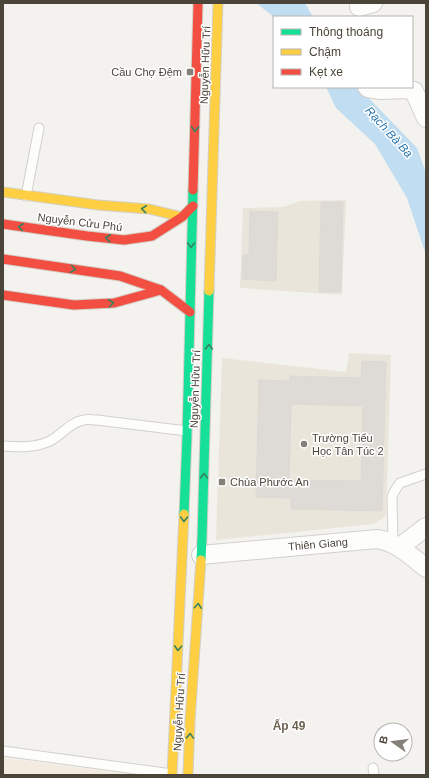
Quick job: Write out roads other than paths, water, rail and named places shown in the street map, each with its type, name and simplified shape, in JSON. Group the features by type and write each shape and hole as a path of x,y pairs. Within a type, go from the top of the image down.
{"main road":[{"name":"Nguyễn Hữu Trí","path":"172,774 187,431 198,5"},
{"name":"Nguyễn Hữu Trí","path":"188,775 190,721 201,556 218,5"},
{"path":"3,192 98,205 149,210 182,217"},
{"name":"Nguyễn Cửu Phú","path":"3,224 124,240 152,236 182,217 192,206"},
{"path":"3,259 120,276 161,290 190,312"},
{"path":"3,295 74,305 114,304 161,290"}],"street":[{"path":"368,88 381,90 404,88 414,91 426,118"},
{"path":"396,545 426,527"},
{"name":"Thiên Giang","path":"201,556 378,539 396,545 426,568"}],"lane":[{"path":"26,196 38,128"},
{"path":"3,446 26,447 49,441 74,424 84,420 97,420 187,431"},
{"path":"396,545 392,497 394,492 400,483 426,474"},
{"path":"3,751 172,774"}],"water":[{"path":"256,3 305,3 312,16 273,16"},
{"name":"Rạch Bà Ba","path":"326,88 359,88 417,148 426,173 426,255 407,198 375,144 336,108"}],"place":[{"name":"Cầu Chợ Đệm","path":"190,72"},
{"name":"Trường Tiểu Học Tân Túc 2","path":"304,444"},
{"name":"Chùa Phước An","path":"222,482"}],"district":[{"name":"Ấp 49","path":"289,726"}]}
